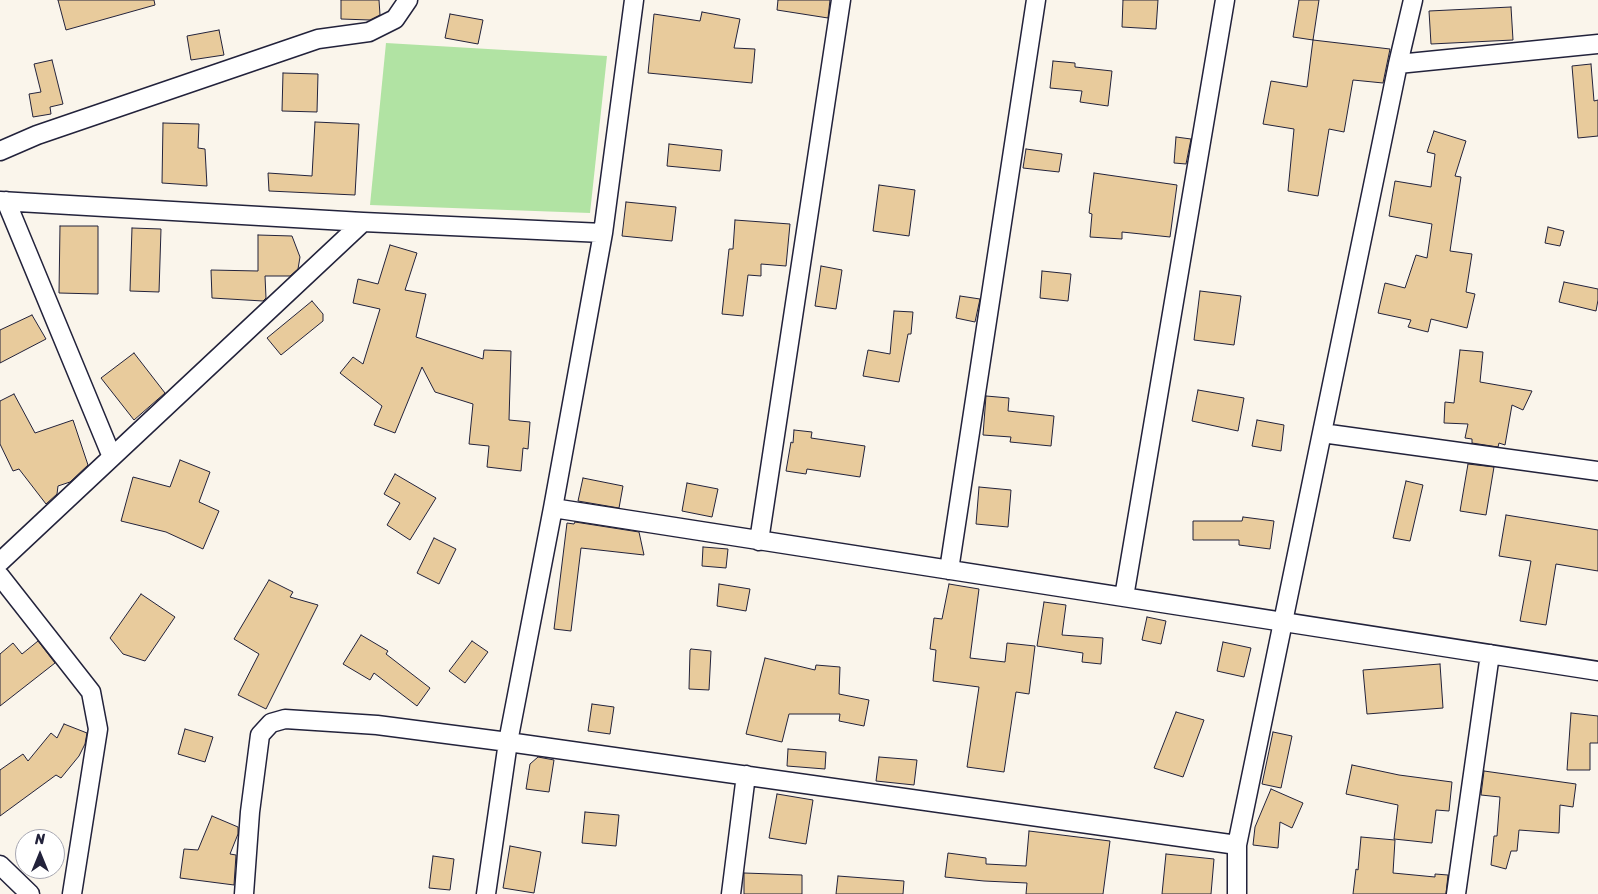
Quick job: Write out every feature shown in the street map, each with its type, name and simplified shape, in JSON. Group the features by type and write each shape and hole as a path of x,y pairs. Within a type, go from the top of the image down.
{"street":[{"path":"0,151 37,135 318,39 369,32 395,19 408,0"},
{"path":"486,894 508,742 554,508 604,233 634,0"},
{"path":"758,541 841,0"},
{"path":"949,570 1036,0"},
{"path":"1124,597 1225,0"},
{"path":"1238,894 1237,845 1398,64 1413,0"},
{"path":"1398,64 1598,44"},
{"path":"112,457 3,201 363,222 604,233"},
{"path":"0,562 363,222"},
{"path":"1322,434 1598,471"},
{"path":"554,508 1598,671"},
{"path":"0,576 92,692 98,728 72,894"},
{"path":"1456,894 1490,654"},
{"path":"244,894 250,812 260,735 271,723 285,719 377,725 508,742 1237,845"},
{"path":"731,894 746,775"},
{"path":"0,865 30,894"}],"green space":[{"path":"386,43 607,56 590,213 370,205"}],"building":[{"path":"58,0 154,0 155,5 66,30"},
{"path":"341,0 379,0 380,15 370,20 341,19"},
{"path":"778,0 830,0 828,18 777,10"},
{"path":"1123,0 1158,0 1156,29 1122,27"},
{"path":"1299,0 1319,0 1313,40 1293,37"},
{"path":"1511,7 1513,40 1431,44 1429,11"},
{"path":"702,12 740,19 734,48 755,49 752,83 648,73 654,14 700,21"},
{"path":"450,14 483,20 478,44 445,38"},
{"path":"219,30 224,55 191,60 187,36"},
{"path":"1313,40 1390,49 1383,83 1353,80 1344,132 1329,129 1318,196 1288,191 1294,129 1263,124 1271,81 1307,87"},
{"path":"52,60 63,104 50,107 51,114 33,117 29,94 41,92 34,64"},
{"path":"1053,61 1075,63 1075,67 1112,71 1108,106 1080,102 1082,91 1050,88"},
{"path":"1591,64 1594,101 1598,100 1598,136 1578,138 1572,66"},
{"path":"283,73 318,74 317,112 282,111"},
{"path":"315,122 359,124 355,195 269,191 268,173 312,176"},
{"path":"163,123 199,124 198,148 205,149 207,186 162,183"},
{"path":"1434,131 1466,141 1455,176 1461,177 1450,251 1472,254 1466,292 1475,294 1467,328 1431,319 1428,332 1408,327 1411,320 1378,313 1385,283 1405,288 1416,255 1427,258 1432,224 1389,216 1395,181 1431,187 1435,154 1427,152"},
{"path":"1176,137 1191,139 1186,164 1174,163"},
{"path":"669,144 722,150 720,171 667,166"},
{"path":"1026,149 1062,154 1059,172 1023,168"},
{"path":"1094,173 1177,185 1170,237 1122,232 1122,239 1090,237 1092,214 1089,213"},
{"path":"879,185 915,190 909,236 873,231"},
{"path":"626,202 676,207 672,241 622,236"},
{"path":"735,220 790,224 786,266 761,264 761,276 748,275 743,316 722,314 729,249 733,249"},
{"path":"60,226 98,226 98,294 59,293"},
{"path":"1548,227 1564,231 1560,246 1545,243"},
{"path":"132,228 161,229 159,292 130,291"},
{"path":"258,235 292,236 300,257 298,269 290,276 265,276 266,298 263,301 212,298 211,270 258,271"},
{"path":"390,245 417,253 405,290 426,294 416,337 483,359 484,350 511,351 509,420 530,422 528,449 523,448 521,471 487,467 489,446 469,444 473,404 435,392 422,367 395,433 374,425 382,406 340,373 353,357 363,364 380,309 353,303 358,279 378,284"},
{"path":"821,266 842,270 836,309 815,306"},
{"path":"1042,271 1071,274 1068,301 1040,298"},
{"path":"1564,282 1598,289 1596,311 1559,302"},
{"path":"1200,291 1241,296 1234,345 1194,340"},
{"path":"960,296 980,299 975,322 956,318"},
{"path":"312,301 323,314 323,321 281,355 267,338"},
{"path":"894,311 913,312 911,334 908,334 899,382 863,376 868,350 890,354"},
{"path":"32,315 46,339 0,363 0,330"},
{"path":"1460,350 1483,352 1480,382 1532,391 1523,410 1512,405 1505,445 1499,443 1498,447 1472,443 1472,439 1465,438 1468,424 1444,423 1445,402 1454,403"},
{"path":"134,353 165,393 134,420 101,378"},
{"path":"1198,390 1244,398 1238,431 1192,421"},
{"path":"14,394 35,433 73,420 88,465 70,482 58,486 57,494 46,504 19,469 13,471 0,444 0,401"},
{"path":"986,396 1009,398 1008,411 1054,416 1051,446 1010,442 1011,437 983,435"},
{"path":"1257,420 1284,425 1281,451 1252,446"},
{"path":"794,430 812,432 811,438 865,446 860,477 807,469 806,474 786,471 791,442 793,443"},
{"path":"180,460 210,472 199,502 219,511 203,549 166,532 121,521 133,477 170,487"},
{"path":"1468,464 1494,467 1486,515 1460,511"},
{"path":"395,474 436,498 410,540 387,525 400,503 384,494"},
{"path":"583,478 623,486 619,508 578,501"},
{"path":"1406,481 1423,485 1410,541 1393,538"},
{"path":"687,483 718,489 712,517 682,511"},
{"path":"979,487 1011,490 1008,527 976,524"},
{"path":"1506,515 1598,530 1598,571 1556,564 1546,625 1520,621 1531,561 1499,556"},
{"path":"1243,517 1274,521 1270,549 1239,545 1239,540 1193,540 1193,521 1242,521"},
{"path":"575,522 639,532 644,555 581,548 571,631 554,629 567,523 574,524"},
{"path":"434,538 456,549 439,584 417,573"},
{"path":"703,547 728,549 726,568 702,566"},
{"path":"269,580 293,592 290,597 318,605 266,709 238,695 259,654 234,639"},
{"path":"719,584 750,589 746,611 717,606"},
{"path":"949,584 979,589 970,658 1005,662 1007,643 1035,646 1029,694 1016,692 1004,772 967,767 979,687 933,681 936,650 930,649 934,618 942,619"},
{"path":"141,594 175,617 145,661 123,654 110,638"},
{"path":"1044,602 1066,605 1062,635 1103,638 1101,664 1082,662 1083,653 1037,646"},
{"path":"1147,617 1166,621 1161,644 1142,640"},
{"path":"361,635 388,651 386,654 430,688 417,706 374,673 370,680 343,664"},
{"path":"38,641 55,663 0,706 0,654 13,643 22,654"},
{"path":"472,641 488,652 465,683 449,671"},
{"path":"1223,642 1251,648 1244,677 1217,671"},
{"path":"691,649 711,651 709,690 689,689"},
{"path":"765,658 815,670 816,665 840,667 839,694 869,700 864,726 839,721 840,714 789,714 782,742 746,734"},
{"path":"1440,664 1443,708 1367,714 1363,670"},
{"path":"592,704 614,707 610,734 588,731"},
{"path":"1176,712 1204,720 1183,777 1154,768"},
{"path":"1571,713 1598,716 1598,743 1590,743 1590,770 1567,770"},
{"path":"64,724 87,733 85,744 79,756 61,778 56,775 0,816 0,770 23,754 28,761 51,733 57,738"},
{"path":"185,729 213,737 205,762 178,754"},
{"path":"1273,732 1292,736 1281,788 1262,784"},
{"path":"788,749 826,752 825,769 787,766"},
{"path":"538,757 554,760 549,792 526,789 530,764"},
{"path":"879,757 917,760 914,785 876,781"},
{"path":"1352,765 1399,775 1452,782 1449,811 1436,810 1432,843 1394,839 1398,805 1346,794"},
{"path":"1484,771 1576,784 1573,807 1560,805 1559,833 1519,830 1517,851 1511,851 1506,869 1491,865 1494,836 1497,836 1500,797 1481,795"},
{"path":"1271,789 1303,803 1292,828 1280,822 1278,848 1253,845 1255,827"},
{"path":"777,794 813,800 806,844 769,838"},
{"path":"585,812 619,815 616,846 582,843"},
{"path":"212,816 238,827 238,834 230,854 236,855 234,885 180,878 184,849 198,850"},
{"path":"1029,831 1110,841 1103,894 1026,894 1027,883 945,877 948,853 986,858 986,864 1026,866"},
{"path":"1361,837 1395,840 1393,873 1435,877 1435,874 1448,875 1446,894 1353,894 1356,869 1358,870"},
{"path":"510,846 541,852 534,893 503,888"},
{"path":"1166,854 1214,859 1211,894 1162,894"},
{"path":"433,856 454,859 450,890 429,888"},
{"path":"744,873 802,875 802,894 744,894"},
{"path":"838,876 904,881 903,894 836,894"}]}
